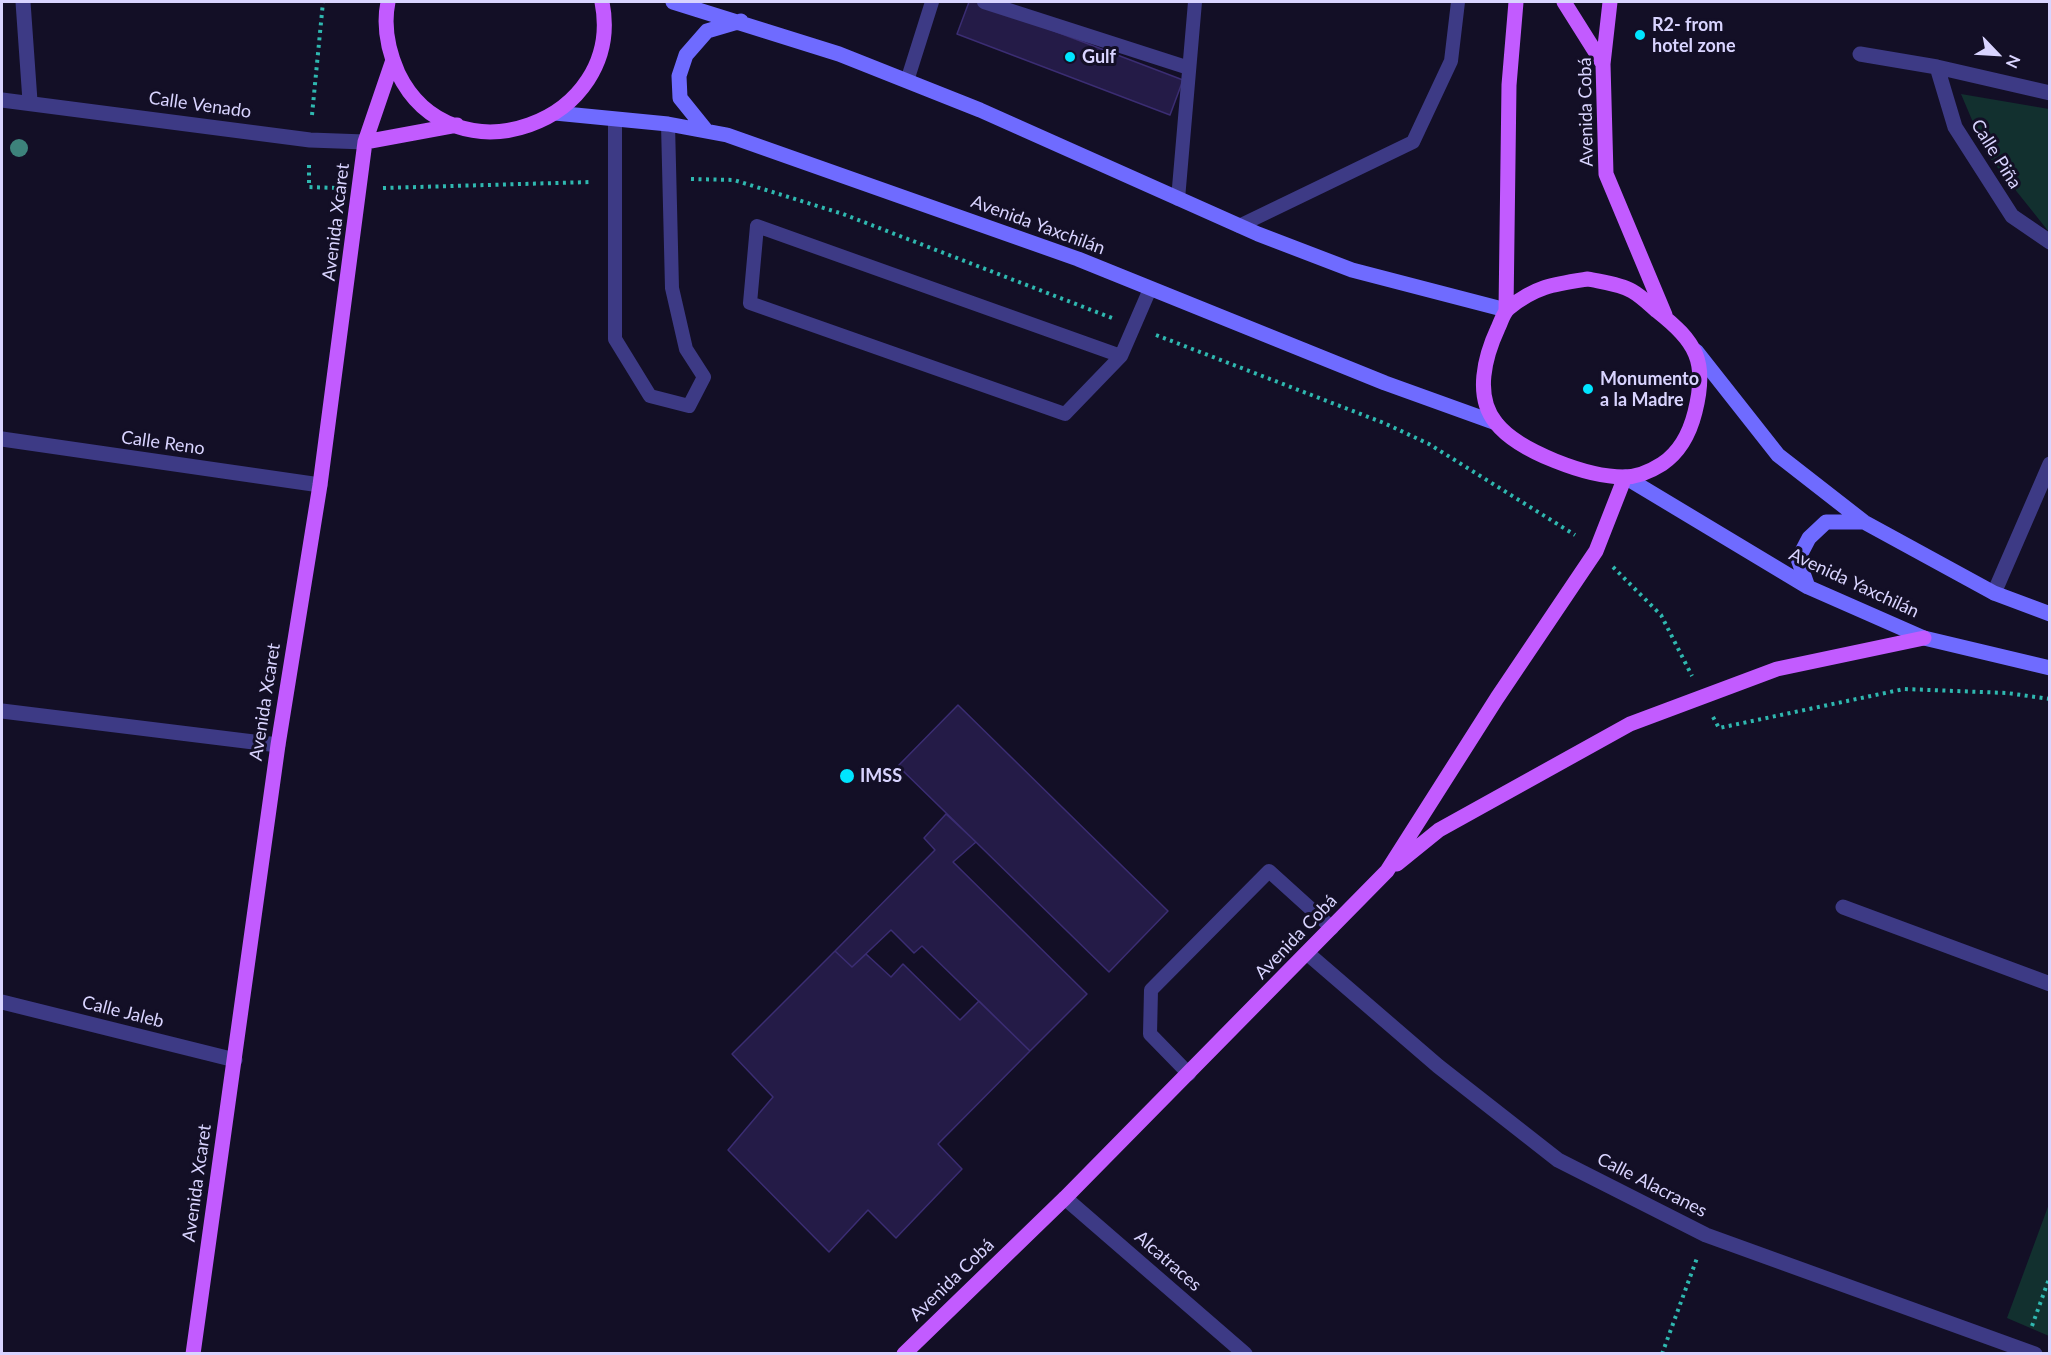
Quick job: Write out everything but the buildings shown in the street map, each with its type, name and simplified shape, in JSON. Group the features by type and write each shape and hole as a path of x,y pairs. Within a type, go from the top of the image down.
{"main road":[{"path":"388,2 387,38 402,80 415,97 439,117 457,125 487,132 507,131 537,123 555,113 577,94 594,69 603,39 602,2"},
{"path":"673,2 741,21 839,54 980,110 1239,226 1352,270 1506,310 1544,285 1588,279 1631,290 1684,333 1778,455 1864,522 1994,593 2049,614"},
{"path":"1516,2 1509,85 1506,310 1491,342 1483,373 1487,402 1496,423 1519,442 1549,458 1588,472 1625,477 1649,472 1676,455 1693,422 1701,388 1696,351"},
{"path":"1564,2 1603,64"},
{"name":"Avenida Cobá","path":"1610,2 1603,64 1606,174 1666,318"},
{"path":"705,129 680,98 679,76 686,55 707,31 741,21"},
{"name":"Avenida Xcaret","path":"193,1353 278,745 320,485 365,142 393,60"},
{"name":"Avenida Yaxchilán","path":"555,113 705,129 1078,260 1385,383 1496,423"},
{"path":"365,142 457,125"},
{"name":"Avenida Yaxchilán","path":"1625,477 1808,587 1924,638 2049,668"},
{"name":"Avenida Cobá","path":"904,1353 1065,1198 1388,871 1497,698 1596,551 1625,477"},
{"path":"1808,587 1798,559 1809,538 1826,522 1864,522"},
{"path":"1388,871 1439,830 1630,724 1777,669 1924,638"}],"street":[{"path":"23,2 30,101"},
{"path":"1860,54 1936,67 2049,93"},
{"name":"Calle Piña","path":"1936,67 1955,127 2012,216 2049,242"},
{"name":"Calle Venado","path":"2,100 30,101 310,140 365,142"},
{"name":"Calle Reno","path":"2,439 320,485"},
{"path":"1994,593 2049,464"},
{"path":"2,711 278,745"},
{"path":"1842,907 2049,984"},
{"name":"Calle Alacranes","path":"1307,953 1438,1066 1558,1160 1706,1234 2018,1350 2035,1353"},
{"name":"Calle Jaleb","path":"2,1002 235,1060"},
{"name":"Alcatraces","path":"1065,1198 1245,1353"}],"lane":[{"path":"907,81 932,2"},
{"path":"984,2 1189,69"},
{"path":"1178,199 1195,2"},
{"path":"1239,226 1413,142 1451,61 1458,2"},
{"path":"615,119 615,339 650,396 689,406 704,377 686,349 672,288 668,124"},
{"path":"1121,356 757,226 750,303 1065,414 1121,356 1150,289"},
{"path":"1189,1074 1150,1034 1151,990 1269,871 1332,928"}],"path":[{"path":"1662,1353 1706,1234"},
{"path":"2018,1350 2030,1329 2049,1276"}],"green space":[{"path":"1961,94 2049,109 2049,232 1986,153"},
{"path":"2049,1204 2049,1336 2007,1318"}],"place":[{"name":"R2- from hotel zone","path":"1640,35"},
{"name":"Gulf","path":"1070,57"},
{"name":"Monumento a la Madre","path":"1588,389"},
{"name":"IMSS","path":"847,776"}]}
